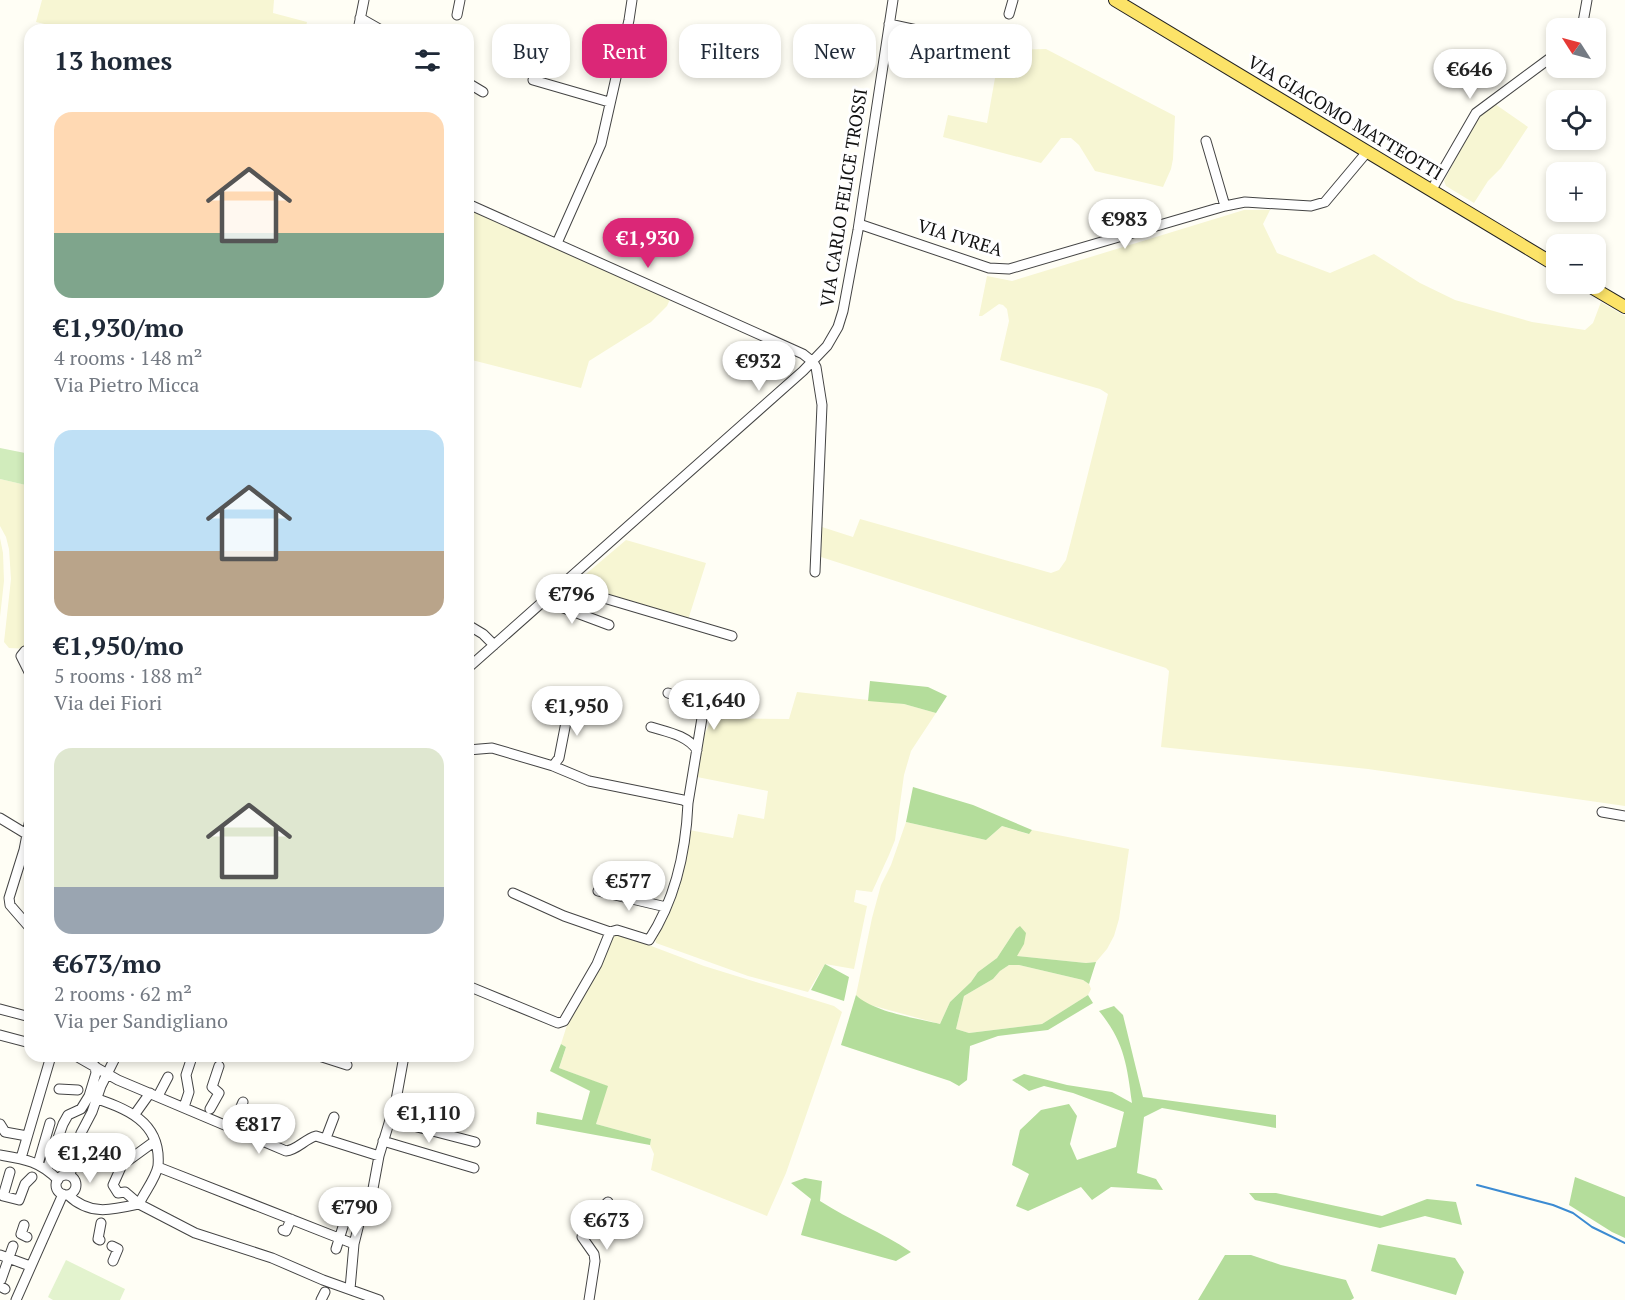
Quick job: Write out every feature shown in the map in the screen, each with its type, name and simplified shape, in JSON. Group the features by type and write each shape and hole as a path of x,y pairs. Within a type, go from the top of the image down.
{"main road":[{"name":"VIA GIACOMO MATTEOTTI","path":"1115,0 1546,259"},
{"path":"1603,294 1625,307"}],"street":[{"path":"359,24 364,0"},
{"path":"457,15 460,0"},
{"path":"557,243 601,144 632,0"},
{"name":"VIA CARLO FELICE TROSSI","path":"889,24 893,0"},
{"path":"1009,14 1013,0"},
{"path":"1584,18 1587,0"},
{"path":"360,18 370,24"},
{"name":"VIA CARLO FELICE TROSSI","path":"474,663 813,362 828,346 838,327 845,300 859,224 888,31"},
{"path":"1431,191 1476,113 1546,61"},
{"path":"533,80 609,102"},
{"path":"474,87 483,92"},
{"path":"1206,141 1225,206"},
{"name":"VIA IVREA","path":"859,224 989,268 1009,269 1225,206 1245,202 1311,206 1324,202 1367,152"},
{"path":"474,207 803,354 813,362 818,376 822,405 815,572"},
{"path":"564,584 570,588 732,636"},
{"path":"545,601 609,625"},
{"path":"474,629 494,645"},
{"path":"513,892 564,916 610,932 617,930 649,940 663,918 678,873 685,842 688,803 702,718 700,710 694,703 668,693"},
{"path":"553,766 559,758 567,717 565,714 554,711 554,707 570,694 591,698"},
{"path":"651,727 683,737 692,742 697,750"},
{"path":"474,750 492,748 553,766 589,781 683,800 688,803"},
{"path":"1602,812 1625,816"},
{"path":"0,818 24,833"},
{"path":"24,860 9,898 10,905 24,921"},
{"path":"598,891 666,907"},
{"path":"0,894 9,898"},
{"path":"474,988 558,1023 564,1021 597,964 610,932"},
{"path":"0,1010 24,1016"},
{"path":"0,1035 24,1041"},
{"path":"21,1158 49,1062"},
{"path":"87,1062 118,1080 184,1107 208,1114 286,1150 292,1150 307,1139 316,1136 379,1156"},
{"path":"70,1175 79,1141 88,1119 87,1094 107,1073 113,1062"},
{"path":"184,1107 189,1092 186,1075 190,1062"},
{"path":"338,1062 348,1065"},
{"path":"350,1289 354,1244 359,1224 372,1194 379,1156 396,1100 403,1062"},
{"path":"10,1172 3,1196 19,1200 25,1184 39,1169 68,1115 81,1109 96,1073 95,1066"},
{"path":"208,1114 219,1093 212,1087 219,1066"},
{"path":"135,1114 168,1077"},
{"path":"59,1089 87,1094 135,1114 155,1141 158,1167 139,1204 101,1217 58,1191 56,1185 58,1180 63,1175 70,1175"},
{"path":"232,1126 243,1102"},
{"path":"326,1138 333,1117"},
{"path":"390,1120 475,1142"},
{"path":"39,1169 50,1123"},
{"path":"0,1124 5,1132 27,1136"},
{"path":"155,1141 122,1165 112,1185 118,1193 125,1192 139,1204 209,1239 272,1258 325,1290 350,1289 366,1298 379,1300"},
{"path":"383,1141 474,1168"},
{"path":"0,1155 21,1158 58,1180"},
{"path":"158,1167 354,1244"},
{"path":"9,1290 30,1266 34,1240 65,1195 76,1189 76,1183 70,1175"},
{"path":"589,1300 596,1261 582,1233 608,1202"},
{"path":"100,1240 98,1239 101,1217"},
{"path":"336,1249 346,1217"},
{"path":"283,1230 286,1232 291,1220"},
{"path":"24,1225 21,1234 34,1240"},
{"path":"9,1290 4,1257 13,1246"},
{"path":"112,1246 118,1249 113,1261"},
{"path":"4,1257 30,1266"}],"green space":[{"path":"42,0 274,0 273,13 307,22 306,24 44,24 36,22"},
{"path":"1032,49 1046,49 1175,116 1173,159 1163,187 1095,171 1079,145 1071,138 1061,138 1041,163 943,137 948,115 987,123 995,78 1032,78"},
{"path":"1495,104 1528,127 1474,203 1446,186 1444,181 1474,123 1482,113"},
{"path":"1244,210 1270,210 1263,224 1277,253 1330,273 1374,254 1420,283 1455,300 1532,322 1585,330 1593,323 1601,302 1625,316 1625,806 1368,769 1161,747 1169,671 1166,668 821,557 822,527 853,537 860,519 1051,573 1059,570 1066,560 1108,394 1100,389 1000,360 1009,321 1007,309 999,304 979,316 987,276 1012,281"},
{"path":"474,211 671,297 667,306 651,322 589,361 581,388 474,361"},
{"path":"0,448 24,453 24,485 0,479"},
{"path":"0,479 24,485 24,649 9,648 4,642 11,579 9,549 0,526"},
{"path":"0,538 4,581 0,617"},
{"path":"626,540 706,563 688,620 573,585"},
{"path":"870,681 928,687 947,696 936,713 904,704 868,701"},
{"path":"797,692 904,704 936,713 911,751 904,775 895,840 889,855 872,892 856,890 854,902 867,906 854,969 825,964 808,992 748,976 656,943 655,939 665,919 689,830 733,838 738,814 764,819 768,791 697,777 703,738 712,718 789,719"},
{"path":"913,787 973,805 1032,830 1029,834 1002,826 986,840 906,822"},
{"path":"906,822 986,840 1002,826 1028,834 1032,830 1129,849 1119,919 1107,949 1096,962 1086,963 1016,956 1016,929 997,958 978,972 950,1002 940,1024 863,1003 856,995 872,918 881,885 891,865"},
{"path":"1020,926 1026,933 1024,944 1017,956 1096,962 1089,984 1083,980 1019,965 1009,965 993,979 964,996 956,1029 969,1033 1042,1024 1088,995 1093,1003 1048,1030 998,1036 970,1046 967,1080 959,1086 841,1045 856,995 884,1010 940,1024 950,1002 978,972 997,958"},
{"path":"617,933 704,966 834,1006 842,1012 786,1173 767,1216 651,1170 654,1154 650,1145 651,1139 596,1124 607,1086 559,1068 566,1047 561,1044 568,1022 611,936"},
{"path":"825,964 849,977 844,1001 811,990"},
{"path":"1009,965 1019,965 1083,980 1089,984 1091,989 1088,995 1042,1024 969,1033 956,1029 964,996 993,979"},
{"path":"1114,1006 1123,1015 1143,1097 1276,1115 1276,1128 1162,1108 1144,1117 1137,1173 1156,1179 1163,1190 1111,1187 1092,1200 1081,1187 1028,1211 1016,1206 1029,1174 1012,1165 1020,1130 1041,1110 1069,1104 1077,1116 1070,1144 1077,1160 1116,1147 1124,1112 1073,1093 1044,1086 1029,1091 1012,1080 1024,1074 1067,1085 1112,1092 1132,1103 1123,1054 1114,1033 1099,1011"},
{"path":"561,1044 566,1047 559,1068 608,1086 596,1124 651,1139 650,1145 536,1124 537,1112 582,1120 590,1091 550,1071"},
{"path":"1575,1177 1625,1197 1625,1238 1569,1205"},
{"path":"805,1178 822,1181 820,1201 911,1252 896,1261 801,1235 811,1199 791,1183"},
{"path":"1249,1193 1276,1193 1382,1216 1427,1199 1456,1202 1462,1225 1425,1216 1380,1228 1255,1200"},
{"path":"1378,1244 1455,1258 1464,1272 1456,1295 1371,1271"},
{"path":"1225,1255 1251,1255 1281,1265 1346,1280 1354,1298 1351,1300 1198,1300"},
{"path":"66,1260 125,1289 120,1300 53,1300 48,1297"}],"waterway":[{"path":"1477,1185 1553,1205 1573,1213 1592,1227 1625,1243"}]}
